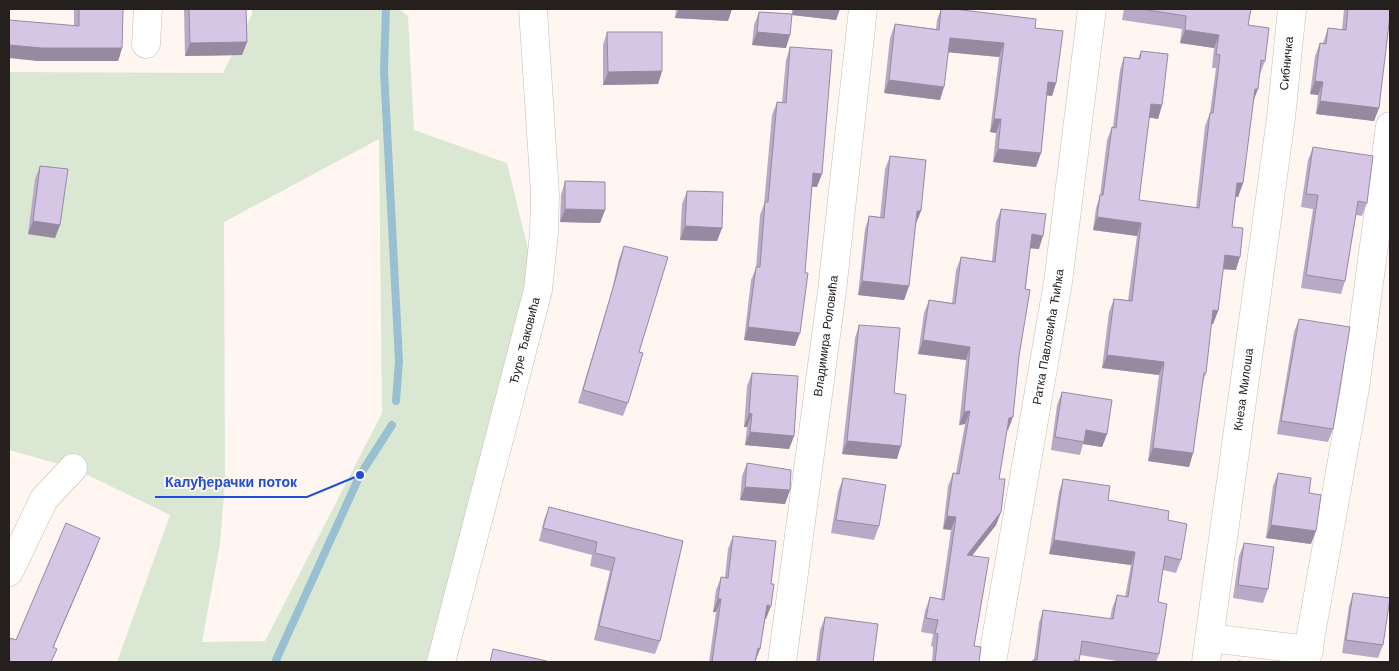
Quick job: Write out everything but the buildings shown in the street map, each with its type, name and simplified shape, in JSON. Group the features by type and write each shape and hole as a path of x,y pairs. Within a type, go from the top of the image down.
{"street":[{"path":"146,44 148,9"},
{"name":"Ђуре Ђаковића","path":"441,662 538,290 544,233 545,194 533,9"},
{"name":"Владимира Роловића","path":"782,662 832,292 863,9"},
{"name":"Ратка Павловића Ћићка","path":"992,662 1058,282 1092,9"},
{"name":"Сибничка","path":"1281,118 1292,9"},
{"name":"Кнеза Милоша","path":"1208,650 1281,118"},
{"path":"1208,650 1308,656 1355,388 1390,126"},
{"path":"9,572 44,499 73,468"}],"green space":[{"path":"252,9 399,9 408,16 414,130 507,163 538,290 441,662 117,662 170,515 73,468 9,450 9,72 223,73 252,14","holes":["379,139 382,413 265,641 202,642 220,544 225,483 224,222"]}],"waterway":[{"path":"386,9 384,71 399,361 396,401"},
{"path":"277,662 276,660 360,475 392,425"}],"place":[{"name":"Калуђерачки поток","path":"360,475"}]}
